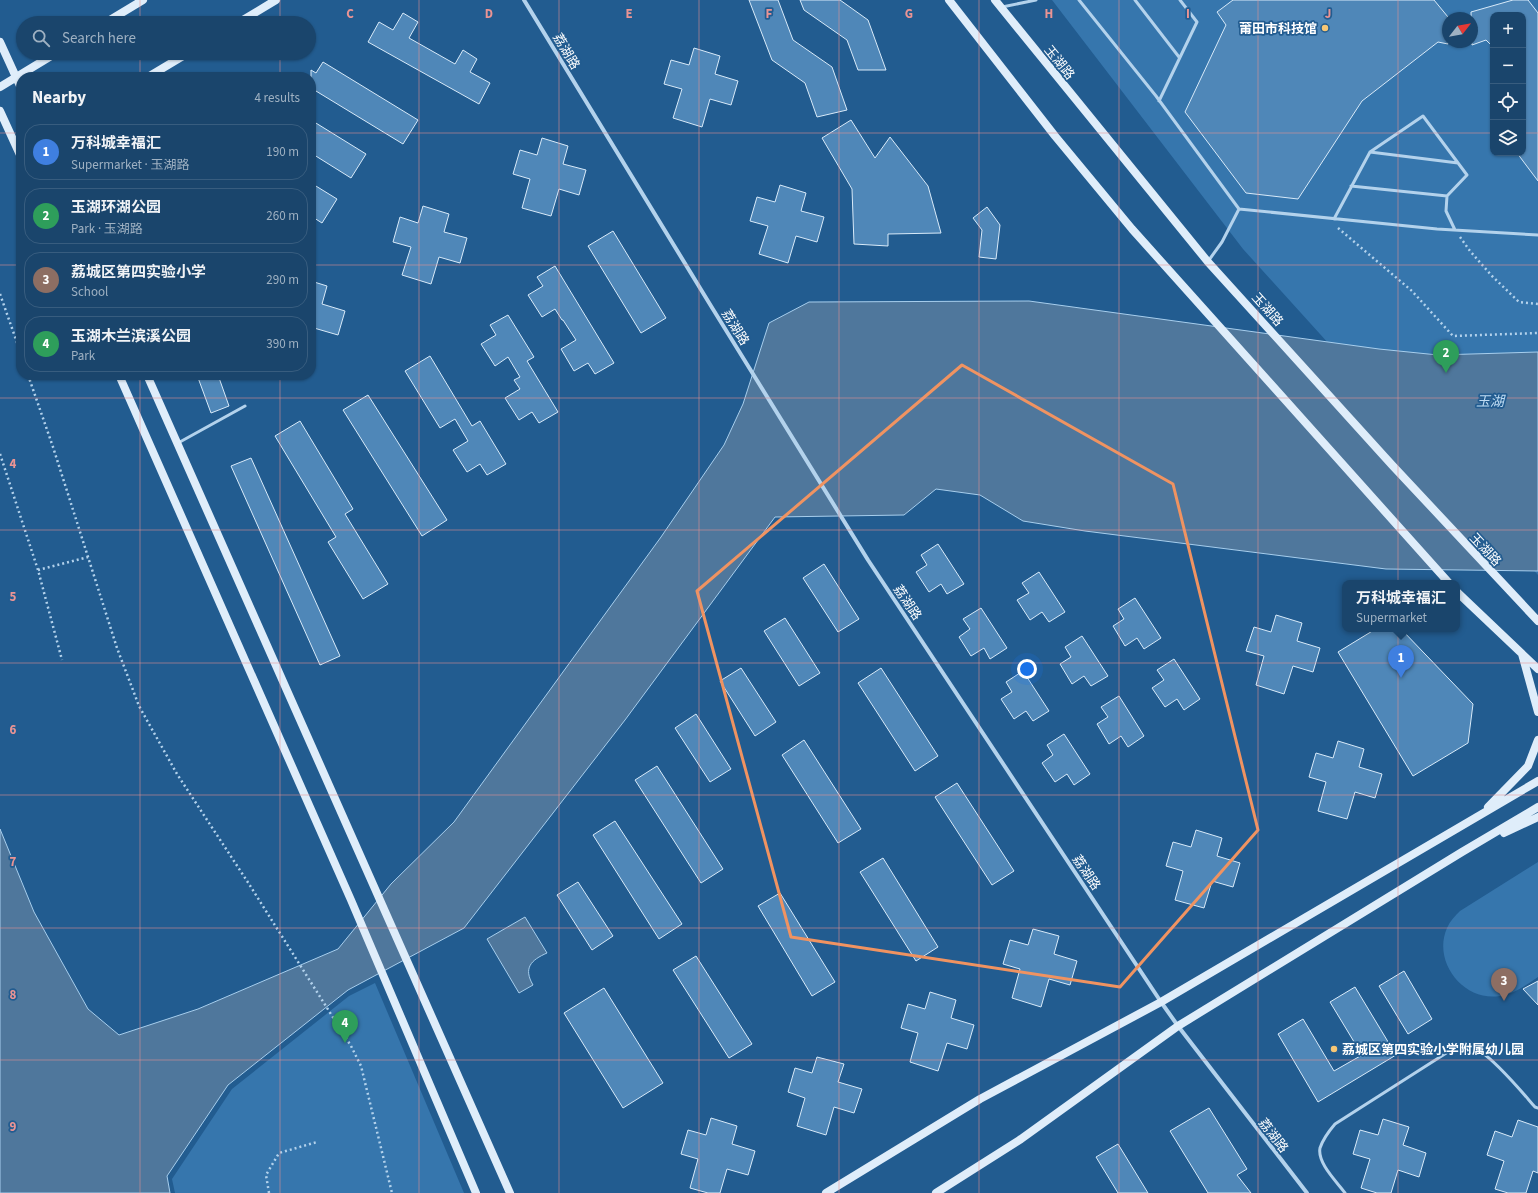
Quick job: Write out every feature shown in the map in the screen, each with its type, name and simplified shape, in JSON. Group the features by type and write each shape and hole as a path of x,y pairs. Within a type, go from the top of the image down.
{"main road":[{"path":"117,16 143,0"},
{"path":"250,16 276,0"},
{"path":"949,0 1055,136 1132,229 1446,580"},
{"name":"玉湖路","path":"995,0 1208,262 1392,465 1538,621"},
{"path":"0,42 16,77 0,87"},
{"path":"24,72 44,60"},
{"path":"156,72 176,60"},
{"path":"0,111 16,145"},
{"path":"120,380 393,995 476,1193"},
{"path":"149,380 510,1193"},
{"path":"1460,595 1538,669"},
{"path":"1528,610 1538,617"},
{"path":"1521,652 1538,712"},
{"path":"1483,813 1528,766 1538,740"},
{"path":"826,1193 980,1099 1161,1002 1538,781"},
{"path":"936,1193 1022,1139 1178,1026 1538,807"},
{"path":"1462,852 1538,817"}],"street":[{"name":"荔湖路","path":"524,0 868,560 1161,1002 1307,1193"}],"lane":[{"path":"1001,7 1036,0"},
{"path":"1079,0 1159,101 1239,209 1455,230 1538,235"},
{"path":"1135,0 1180,57"},
{"path":"1159,101 1197,22 1180,0"},
{"path":"1334,219 1370,152 1423,116 1467,175 1447,196 1446,212 1455,230"},
{"path":"1370,152 1458,163"},
{"path":"1351,186 1447,196"},
{"path":"1208,262 1222,242 1239,209"},
{"path":"178,444 245,406"},
{"path":"1345,1193 1324,1165 1320,1149 1327,1134 1335,1124 1451,1050 1461,1047 1480,1052 1492,1061 1535,1107 1538,1108"}],"path":[{"path":"1327,218 1412,291 1453,336 1538,333"},
{"path":"1455,230 1478,261 1519,302 1538,304"},
{"path":"0,294 16,340"},
{"path":"30,380 56,454 117,648 138,706 176,774 340,1028 361,1066 392,1193"},
{"path":"0,454 38,570 62,660"},
{"path":"38,570 88,557"},
{"path":"269,1193 266,1175 279,1153 317,1142"}],"highlighted area":[{"path":"962,365 1173,484 1258,830 1120,987 791,937 697,591"}],"shaded area":[{"path":"1052,0 1538,0 1538,575 1243,249"},
{"path":"1538,862 1538,977 1520,989 1505,995 1487,996 1474,993 1463,986 1454,977 1448,966 1444,954 1443,941 1448,925 1460,911"},
{"path":"375,983 464,1193 175,1193 172,1179 232,1089 349,996"}],"water":[{"name":"玉湖","path":"1029,301 1379,349 1438,355 1538,352 1538,571 1386,569 1085,531 1023,521 980,495 936,489 904,515 775,517 625,720 464,928 348,990 228,1085 167,1176 170,1193 0,1193 0,829 34,912 88,1009 119,1035 198,1009 338,949 391,884 454,822 661,537 724,445 743,404 769,323 809,302"},
{"path":"525,917 547,953 530,965 529,974 533,985 519,993 487,939"}],"building":[{"path":"749,0 778,0 793,40 832,67 847,110 817,117 805,83 772,60"},
{"path":"800,0 840,0 868,20 886,70 858,70 847,40 804,10"},
{"path":"1233,0 1434,0 1444,12 1442,12 1442,43 1438,42 1362,101 1298,199 1246,193 1185,112 1226,25 1217,12"},
{"path":"1513,0 1528,0 1538,13 1538,181 1519,156 1526,156 1526,12 1490,12 1490,44 1486,40 1478,43 1478,12 1471,12"},
{"path":"403,13 418,22 409,38 455,64 463,50 477,59 470,72 490,83 479,104 368,42 379,22 393,30"},
{"path":"694,48 720,56 715,74 738,81 731,105 710,99 702,127 673,118 682,89 664,84 671,60 689,65"},
{"path":"323,62 418,120 403,144 316,91 316,73"},
{"path":"851,120 875,158 890,137 928,186 941,233 888,234 888,246 854,244 852,189 822,138"},
{"path":"316,123 366,154 351,178 316,156"},
{"path":"542,138 568,146 563,164 586,170 579,195 559,189 551,216 522,208 530,179 513,174 520,150 537,155"},
{"path":"780,185 806,193 801,211 824,217 817,242 796,236 788,263 759,254 768,226 750,221 757,197 775,202"},
{"path":"316,186 337,199 322,223 316,219"},
{"path":"423,206 449,214 444,232 467,238 460,263 439,257 431,284 402,275 411,247 393,242 400,217 418,223"},
{"path":"987,207 1000,225 996,259 979,257 982,230 973,218"},
{"path":"613,231 666,318 641,333 588,246"},
{"path":"555,266 614,363 595,374 588,363 574,371 561,349 576,340 555,309 542,317 528,295 543,286 537,277"},
{"path":"316,283 327,286 322,304 345,311 338,335 316,329"},
{"path":"508,315 534,357 527,361 558,412 539,423 532,412 519,420 505,398 520,389 514,380 520,377 508,357 495,366 481,344 496,335 490,325"},
{"path":"430,356 472,426 480,421 506,464 487,475 480,464 467,472 453,450 468,441 455,419 440,428 405,371"},
{"path":"199,380 220,380 229,406 211,413"},
{"path":"368,395 447,520 422,536 343,410"},
{"path":"300,421 353,509 345,514 388,584 363,599 328,542 336,537 275,436"},
{"path":"251,458 340,656 320,665 231,466"},
{"path":"938,544 964,584 947,594 941,584 929,592 916,572 927,565 921,555"},
{"path":"824,564 859,619 838,632 803,578"},
{"path":"1039,572 1065,612 1049,622 1042,612 1030,620 1017,600 1029,593 1022,583"},
{"path":"1135,598 1161,638 1144,649 1137,638 1125,646 1113,626 1124,619 1118,609"},
{"path":"981,608 1007,648 990,659 984,648 971,656 959,637 970,629 963,619"},
{"path":"1276,615 1302,623 1297,641 1320,648 1313,672 1293,666 1284,694 1256,685 1264,656 1246,651 1254,627 1271,632"},
{"path":"785,618 820,673 799,686 764,631"},
{"path":"1371,632 1404,632 1473,704 1468,743 1413,776 1338,652"},
{"path":"1082,636 1108,676 1091,686 1084,676 1072,684 1060,664 1071,657 1065,647"},
{"path":"1174,659 1200,699 1184,710 1177,699 1165,707 1152,688 1164,680 1157,670"},
{"path":"741,668 776,722 755,736 720,681"},
{"path":"881,668 938,756 915,771 858,683"},
{"path":"1023,671 1049,711 1033,721 1026,711 1014,719 1001,699 1012,692 1006,682"},
{"path":"1119,696 1144,736 1128,747 1121,736 1109,744 1097,724 1108,717 1101,707"},
{"path":"696,714 731,769 710,782 675,728"},
{"path":"1064,734 1090,774 1074,785 1067,774 1055,782 1042,763 1053,755 1047,745"},
{"path":"804,740 861,829 838,843 782,755"},
{"path":"1338,741 1364,749 1359,767 1382,774 1375,798 1355,792 1347,819 1318,811 1326,782 1309,777 1316,753 1333,758"},
{"path":"657,766 723,869 701,883 635,780"},
{"path":"957,783 1014,871 992,885 935,797"},
{"path":"615,821 682,924 659,939 593,835"},
{"path":"1196,830 1222,838 1217,856 1240,863 1233,887 1212,881 1204,908 1175,900 1183,871 1166,866 1173,842 1191,847"},
{"path":"883,858 938,947 916,961 860,872"},
{"path":"578,882 613,936 592,950 557,895"},
{"path":"780,893 835,982 812,996 758,906"},
{"path":"1033,929 1059,936 1054,954 1077,961 1070,985 1049,979 1041,1007 1012,998 1020,969 1003,964 1010,940 1028,945"},
{"path":"696,956 752,1044 729,1058 673,970"},
{"path":"1404,971 1432,1019 1408,1034 1379,986"},
{"path":"1538,981 1538,1005 1523,989"},
{"path":"1355,987 1396,1055 1318,1102 1278,1034 1303,1019 1334,1071 1362,1055 1330,1002"},
{"path":"604,988 663,1083 623,1108 564,1013"},
{"path":"930,992 956,1000 951,1018 974,1025 967,1049 947,1043 938,1071 910,1062 918,1033 901,1028 908,1004 925,1009"},
{"path":"817,1057 844,1064 838,1082 862,1089 854,1113 834,1107 826,1135 797,1126 805,1098 788,1092 795,1068 812,1073"},
{"path":"1209,1108 1247,1169 1237,1175 1251,1193 1208,1193 1170,1131"},
{"path":"711,1118 737,1126 732,1144 755,1151 748,1175 727,1169 720,1193 708,1193 690,1188 698,1159 681,1154 688,1130 706,1135"},
{"path":"1383,1119 1409,1127 1403,1145 1426,1153 1419,1177 1398,1170 1391,1193 1377,1193 1361,1188 1370,1159 1353,1154 1360,1130 1378,1135"},
{"path":"1518,1120 1538,1127 1538,1173 1533,1171 1526,1193 1508,1193 1495,1189 1504,1161 1487,1155 1495,1131 1512,1137"},
{"path":"1118,1144 1148,1193 1118,1193 1096,1157"}],"place":[{"name":"莆田市科技馆","path":"1325,28"},
{"name":"玉湖环湖公园","path":"1446,373"},
{"name":"万科城幸福汇","path":"1401,678"},
{"name":"荔城区第四实验小学","path":"1504,1001"},
{"name":"玉湖木兰滨溪公园","path":"345,1043"},
{"name":"荔城区第四实验小学附属幼儿园","path":"1334,1049"}]}
